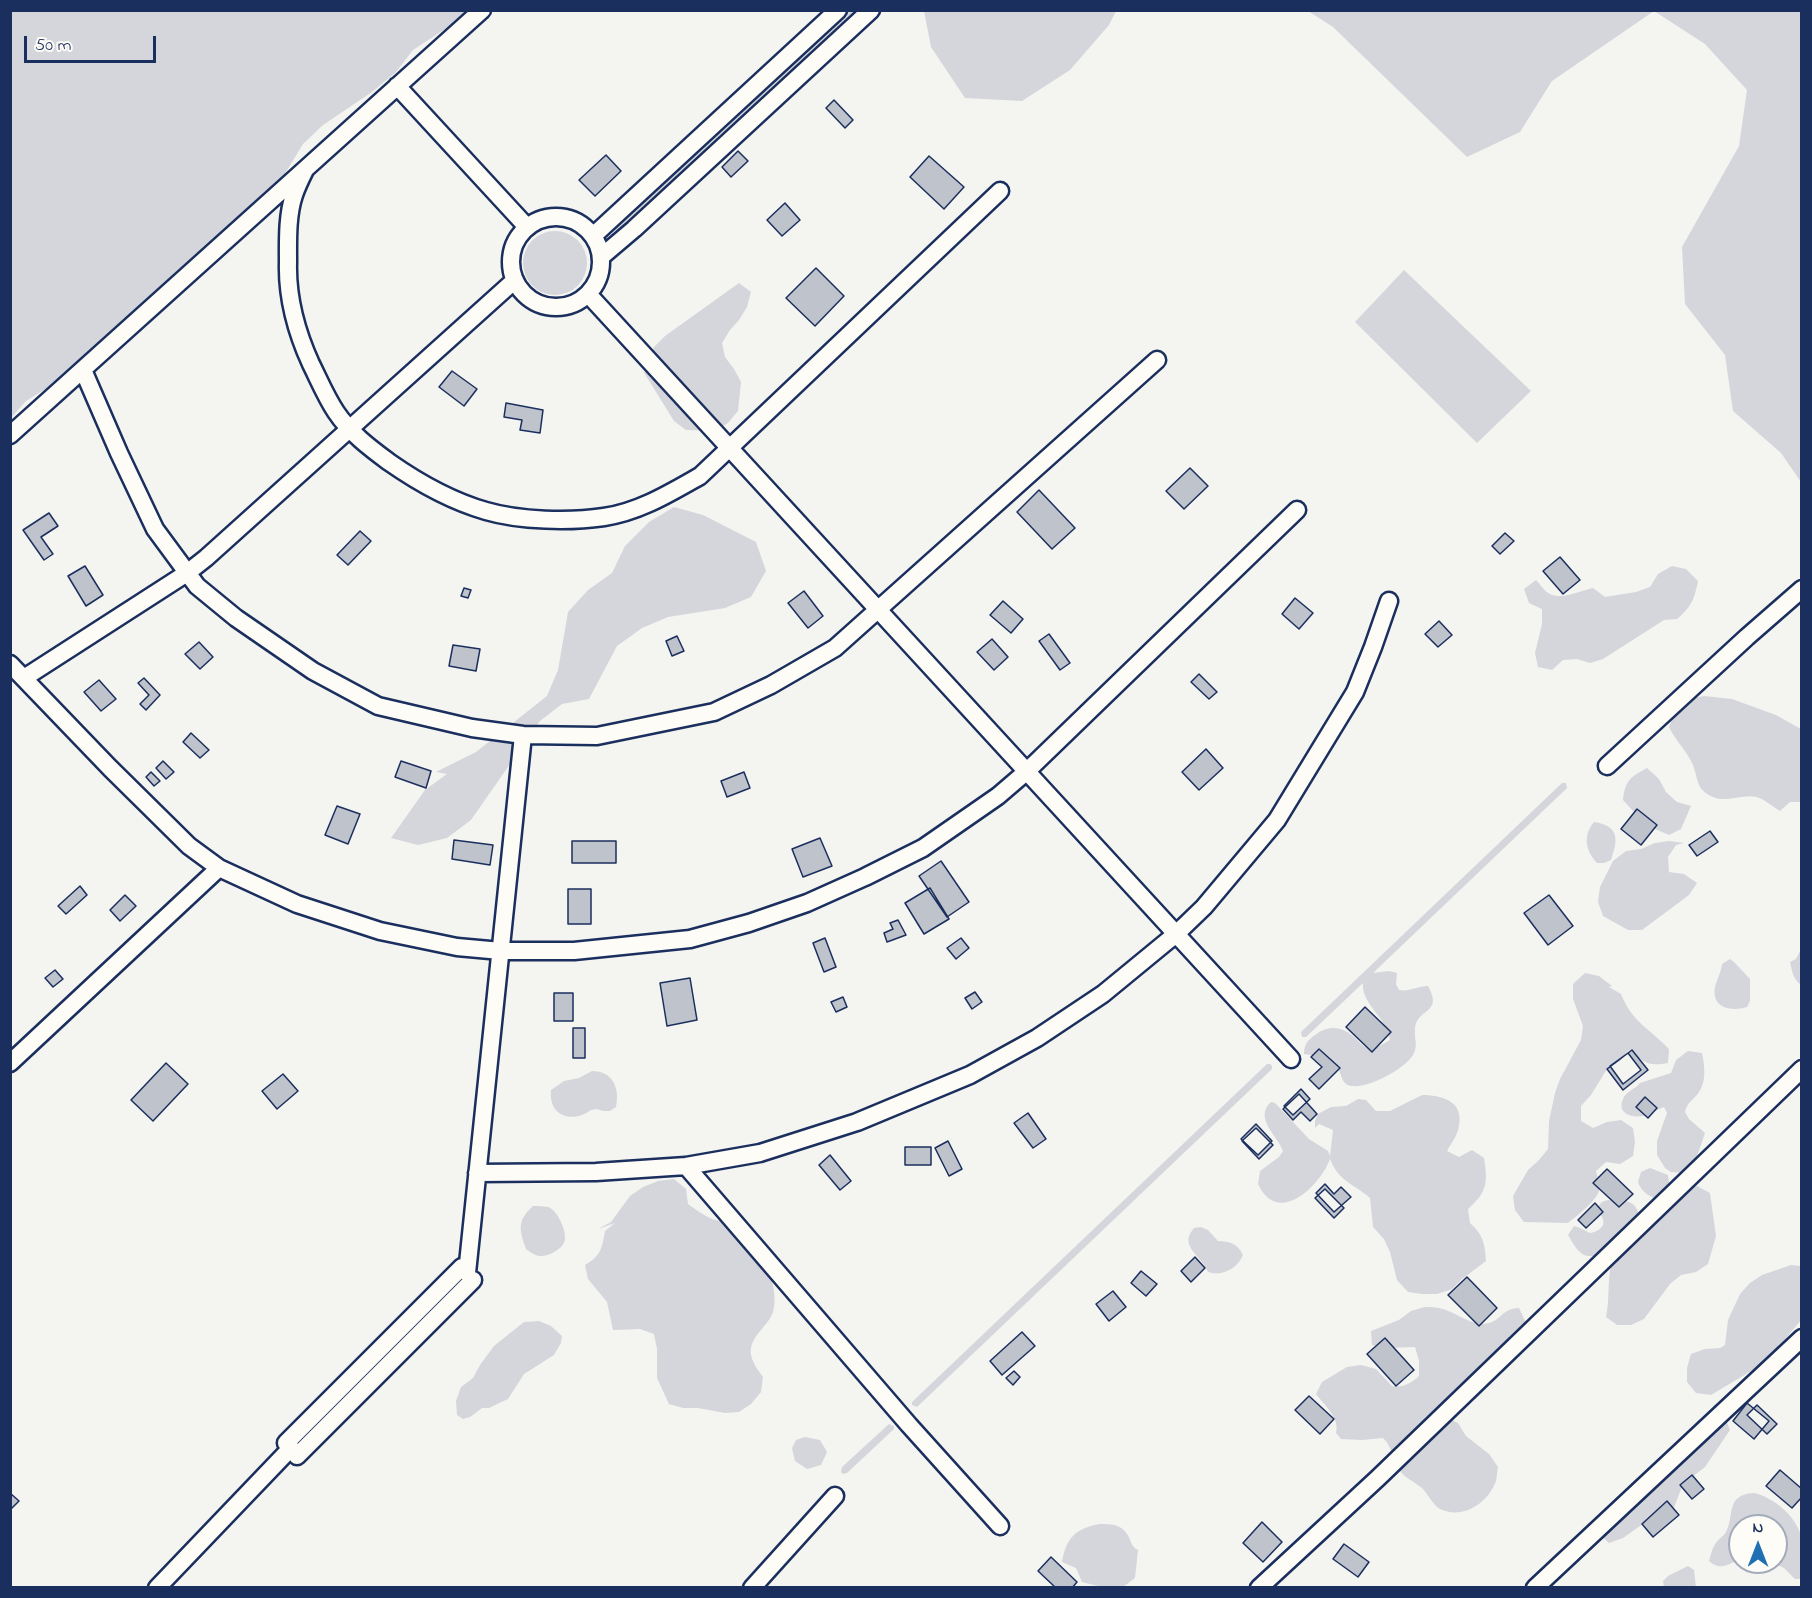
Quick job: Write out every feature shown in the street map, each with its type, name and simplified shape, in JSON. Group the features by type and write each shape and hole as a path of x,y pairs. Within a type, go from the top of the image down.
{"street":[{"path":"10,435 482,10"},
{"path":"593,236 838,10"},
{"path":"601,257 871,10"},
{"path":"397,86 527,227"},
{"path":"305,170 294,196 288,235 290,302 296,326 319,381 337,413 368,446 413,479 435,491 487,512 528,518 567,520 606,517 638,508 700,476 1000,191"},
{"path":"554,217 569,219 582,225 593,236 601,257 601,270 588,294 562,307 548,306 534,301 522,292 511,266 512,252 517,238 527,227 540,220 554,217"},
{"path":"515,280 187,573 15,671 189,846 219,868 297,904 380,931 457,947 501,951 574,951 633,946 690,939 749,923 807,903 865,877 923,848 998,796 1026,772 1297,510"},
{"path":"588,294 1291,1059"},
{"path":"83,370 155,529 197,586 245,624 312,671 378,706 472,728 523,735 597,736 714,712 771,686 835,648 1157,360"},
{"path":"1607,766 1802,589"},
{"path":"477,1173 596,1172 686,1166 760,1153 857,1122 970,1075 1037,1038 1103,994 1176,934 1204,907 1277,820 1354,692 1389,602"},
{"path":"157,1587 467,1273 523,735"},
{"path":"10,1063 219,868"},
{"path":"1259,1587 1378,1478 1802,1069"},
{"path":"686,1166 1000,1526"},
{"path":"1536,1587 1802,1338"},
{"path":"752,1587 835,1496"}],"shaded area":[{"path":"924,10 1116,11 1109,25 1070,70 1022,101 965,98 931,47"},
{"path":"11,11 469,11 413,50 396,72 372,92 323,125 303,144 272,195 99,356 26,401 11,418"},
{"path":"850,11 859,11 620,231 616,231 615,226"},
{"path":"1308,11 1654,11 1552,81 1520,132 1467,157 1333,27"},
{"path":"1654,11 1801,11 1801,482 1781,453 1733,411 1725,355 1685,304 1682,247 1739,146 1747,90 1705,44"},
{"path":"549,231 561,231 578,240 585,251 587,263 585,275 578,286 561,295 549,295 537,290 528,281 523,269 523,257 528,245 537,236"},
{"path":"1404,270 1531,391 1477,443 1355,322"},
{"path":"739,283 751,292 747,307 722,343 725,357 741,382 738,411 728,423 715,431 686,430 674,421 643,371 645,373 654,347 665,336"},
{"path":"674,507 703,515 756,542 766,571 751,597 725,608 668,617 642,628 617,646 589,699 562,704 540,721 471,820 447,838 418,845 391,838 425,790 447,774 436,772 476,752 547,696 558,670 568,612 588,590 612,573 625,546 649,522"},
{"path":"1672,566 1686,569 1698,581 1692,602 1677,619 1664,620 1603,659 1590,663 1577,659 1563,660 1552,670 1538,667 1535,653 1542,624 1542,609 1529,603 1524,589 1536,580 1546,592 1555,596 1566,596 1593,588 1605,597 1636,592 1650,587 1658,574"},
{"path":"1704,696 1732,699 1776,715 1801,729 1801,802 1790,802 1780,811 1759,798 1751,796 1719,799 1703,790 1690,758 1669,727 1686,702"},
{"path":"1647,768 1677,802 1691,806 1681,829 1669,835 1655,829 1647,817 1633,811 1623,800 1629,780"},
{"path":"1562,783 1566,783 1567,788 1373,973 1389,971 1397,973 1396,984 1399,990 1428,986 1432,995 1431,1007 1417,1023 1416,1047 1410,1059 1394,1072 1373,1083 1353,1086 1344,1082 1338,1068 1331,1061 1304,1054 1308,1041 1329,1028 1344,1030 1372,1050 1390,1040 1384,1024 1366,997 1363,983 1306,1037 1302,1037 1301,1032"},
{"path":"1594,822 1609,827 1615,835 1611,860 1604,863 1597,863 1588,848 1588,832"},
{"path":"1669,841 1684,843 1676,845 1668,857 1669,872 1684,874 1697,883 1689,895 1642,930 1628,930 1603,916 1598,902 1600,887 1613,861 1626,851"},
{"path":"1801,949 1801,985 1792,972 1790,962 1796,959"},
{"path":"1730,959 1750,979 1750,1001 1747,1007 1735,1009 1724,1007 1716,1000 1715,987 1722,964"},
{"path":"1585,973 1599,976 1612,986 1609,987 1621,994 1625,1004 1636,1018 1669,1049 1668,1063 1647,1062 1629,1050 1620,1061 1607,1069 1591,1095 1581,1106 1581,1121 1593,1128 1607,1122 1621,1120 1633,1128 1635,1142 1633,1156 1620,1164 1606,1162 1596,1171 1600,1186 1597,1195 1568,1223 1524,1222 1515,1210 1513,1196 1528,1170 1548,1149 1549,1121 1555,1093 1581,1040 1583,1026 1573,999 1573,984"},
{"path":"1688,1051 1702,1053 1704,1076 1700,1091 1689,1103 1685,1112 1689,1119 1705,1133 1695,1162 1685,1173 1671,1172 1665,1168 1657,1155 1657,1141 1667,1113 1664,1107 1647,1115 1632,1116 1624,1112 1622,1104 1626,1094 1640,1083 1671,1073 1676,1060"},
{"path":"1267,1064 1272,1066 1272,1069 917,1407 912,1405 912,1402"},
{"path":"592,1071 610,1077 616,1087 616,1107 610,1111 597,1109 569,1117 557,1111 551,1099 551,1090 564,1081 579,1078"},
{"path":"1422,1095 1430,1095 1452,1102 1459,1113 1460,1121 1447,1151 1459,1157 1472,1150 1484,1158 1486,1174 1482,1192 1468,1209 1470,1223 1478,1231 1482,1240 1486,1261 1452,1289 1437,1294 1408,1292 1397,1280 1390,1252 1384,1239 1373,1227 1370,1198 1342,1177 1330,1159 1325,1170 1308,1190 1298,1198 1287,1202 1276,1202 1266,1196 1258,1184 1260,1171 1279,1157 1283,1151 1266,1121 1266,1108 1271,1102 1275,1103 1309,1139 1328,1151 1330,1156 1333,1130 1319,1124 1315,1128 1318,1114 1331,1107 1346,1106 1358,1099 1366,1100 1376,1111 1390,1111"},
{"path":"1650,1168 1668,1175 1670,1190 1657,1199 1645,1193 1638,1182 1641,1172"},
{"path":"674,1179 686,1189 688,1204 712,1219 744,1228 759,1247 769,1269 774,1292 773,1312 755,1338 751,1348 752,1359 763,1377 761,1392 751,1404 739,1412 725,1413 669,1404 657,1378 657,1349 654,1334 640,1329 613,1330 607,1302 588,1279 585,1265 598,1255 605,1231 615,1223 598,1229 611,1222 630,1196 643,1187 658,1181"},
{"path":"1697,1186 1710,1193 1716,1236 1708,1264 1696,1272 1681,1275 1670,1284 1644,1319 1631,1325 1617,1325 1606,1317 1612,1261 1614,1265 1626,1241 1682,1190"},
{"path":"1608,1200 1632,1204 1638,1211 1639,1217 1598,1255 1587,1256 1580,1252 1568,1235 1574,1226 1590,1233 1601,1228 1603,1219 1597,1212 1598,1207"},
{"path":"533,1206 551,1209 558,1216 564,1230 565,1239 562,1246 555,1252 543,1256 537,1256 526,1249 522,1236 522,1221"},
{"path":"1201,1227 1208,1230 1218,1241 1230,1243 1239,1248 1243,1255 1241,1260 1224,1272 1208,1272 1192,1250 1188,1240 1194,1228"},
{"path":"1791,1265 1801,1266 1801,1320 1761,1365 1711,1395 1696,1393 1687,1382 1687,1368 1691,1354 1725,1345 1728,1320 1740,1294 1762,1275"},
{"path":"1425,1307 1444,1309 1480,1324 1492,1322 1508,1311 1519,1308 1528,1327 1444,1416 1458,1423 1466,1436 1489,1454 1498,1467 1496,1481 1487,1496 1466,1511 1449,1512 1435,1505 1422,1488 1402,1474 1383,1438 1341,1439 1336,1433 1334,1417 1316,1394 1322,1382 1347,1367 1361,1365 1376,1369 1392,1386 1403,1386 1416,1379 1419,1376 1419,1361 1415,1347 1386,1348 1372,1345 1371,1331 1399,1320 1411,1311"},
{"path":"539,1321 551,1326 562,1336 554,1355 524,1374 508,1399 489,1408 482,1408 470,1417 463,1419 457,1415 456,1401 461,1387 473,1378 494,1346 524,1322"},
{"path":"1725,1417 1730,1430 1705,1467 1683,1484 1673,1510 1647,1521 1623,1538 1609,1543 1598,1533 1595,1525 1606,1507 1654,1487"},
{"path":"889,1424 894,1426 894,1429 847,1473 843,1474 842,1467"},
{"path":"805,1437 820,1440 827,1452 821,1465 807,1469 795,1461 792,1448 796,1440"},
{"path":"1754,1493 1770,1499 1785,1510 1796,1524 1802,1541 1801,1579 1795,1579 1788,1572 1788,1514 1731,1514 1735,1501"},
{"path":"1100,1524 1122,1528 1138,1550 1135,1578 1123,1587 1102,1587 1082,1582 1076,1568 1062,1562 1069,1540 1078,1531"},
{"path":"1728,1527 1728,1565 1717,1566 1709,1561 1715,1545"},
{"path":"1688,1566 1694,1570 1696,1587 1664,1587 1663,1581 1668,1576"}],"building":[{"path":"834,100 853,120 845,128 826,108"},
{"path":"738,151 748,161 731,177 722,167"},
{"path":"606,155 621,171 595,196 579,180"},
{"path":"929,156 964,187 944,209 910,177"},
{"path":"785,203 800,220 782,236 767,220"},
{"path":"816,268 844,296 815,326 786,298"},
{"path":"452,371 477,389 464,406 439,387"},
{"path":"506,403 543,410 540,433 520,430 522,420 504,417"},
{"path":"1190,468 1208,486 1184,509 1166,491"},
{"path":"1039,490 1075,528 1052,549 1017,512"},
{"path":"49,513 58,526 41,537 53,554 44,560 23,530"},
{"path":"360,531 371,541 348,565 337,555"},
{"path":"1505,533 1514,541 1500,554 1492,546"},
{"path":"1560,557 1580,580 1563,594 1543,571"},
{"path":"85,566 103,595 86,606 68,576"},
{"path":"464,588 471,590 468,598 461,596"},
{"path":"804,591 823,616 808,628 788,603"},
{"path":"1295,598 1313,613 1299,629 1282,614"},
{"path":"1003,601 1023,619 1011,633 990,615"},
{"path":"1439,621 1452,635 1438,647 1425,634"},
{"path":"1049,634 1070,663 1060,670 1039,641"},
{"path":"677,636 684,651 672,656 666,641"},
{"path":"992,639 1008,657 994,670 977,652"},
{"path":"199,642 213,657 200,669 185,654"},
{"path":"453,645 480,649 476,671 449,666"},
{"path":"1199,674 1217,692 1209,699 1191,682"},
{"path":"144,678 160,695 146,710 140,704 149,695 138,683"},
{"path":"99,680 116,699 101,711 84,692"},
{"path":"191,733 209,750 200,758 183,742"},
{"path":"1206,749 1223,768 1199,790 1182,772"},
{"path":"163,761 174,772 166,779 156,768"},
{"path":"401,761 431,771 426,788 395,777"},
{"path":"151,772 160,781 154,786 146,777"},
{"path":"744,772 750,788 727,797 721,781"},
{"path":"337,806 360,814 348,844 325,835"},
{"path":"1637,809 1657,825 1641,845 1621,829"},
{"path":"1710,831 1718,842 1697,856 1689,845"},
{"path":"820,838 832,866 803,877 792,849"},
{"path":"454,840 493,845 490,865 452,859"},
{"path":"572,841 616,841 616,863 572,863"},
{"path":"941,861 969,902 947,917 919,876"},
{"path":"80,886 87,895 66,914 58,906"},
{"path":"930,888 949,919 924,934 905,903"},
{"path":"568,889 591,889 591,924 568,924"},
{"path":"125,895 136,906 120,921 110,910"},
{"path":"1549,895 1573,926 1548,945 1524,913"},
{"path":"898,920 906,935 887,942 884,933 893,929 890,923"},
{"path":"825,938 836,967 824,972 813,943"},
{"path":"961,938 969,948 956,959 947,948"},
{"path":"55,970 63,979 53,987 45,978"},
{"path":"690,978 697,1020 667,1026 660,983"},
{"path":"975,992 982,1002 972,1009 965,998"},
{"path":"554,993 573,993 573,1021 554,1021"},
{"path":"843,997 847,1007 836,1012 831,1002"},
{"path":"1365,1007 1391,1032 1372,1052 1346,1027"},
{"path":"573,1028 585,1028 585,1058 573,1058"},
{"path":"1319,1049 1340,1068 1319,1089 1309,1079 1322,1067 1311,1057"},
{"path":"1632,1050 1648,1070 1623,1090 1607,1069"},
{"path":"1628,1053 1641,1070 1623,1084 1610,1066"},
{"path":"166,1063 188,1084 153,1121 131,1100"},
{"path":"283,1074 298,1091 277,1109 262,1091"},
{"path":"1301,1089 1310,1099 1293,1115 1284,1106"},
{"path":"1299,1094 1317,1114 1310,1121 1301,1112 1293,1120 1283,1109"},
{"path":"1645,1097 1657,1108 1648,1118 1636,1107"},
{"path":"1028,1113 1046,1139 1033,1148 1014,1123"},
{"path":"1256,1124 1272,1141 1258,1155 1241,1139"},
{"path":"1256,1128 1273,1145 1259,1159 1242,1141"},
{"path":"948,1141 962,1169 949,1176 935,1148"},
{"path":"905,1147 931,1147 931,1165 905,1165"},
{"path":"830,1155 851,1181 840,1190 819,1165"},
{"path":"1607,1169 1633,1194 1619,1207 1593,1183"},
{"path":"1325,1184 1334,1194 1341,1187 1351,1197 1334,1212 1316,1193"},
{"path":"1325,1189 1344,1208 1334,1218 1315,1198"},
{"path":"1595,1203 1603,1212 1586,1228 1578,1220"},
{"path":"1195,1257 1205,1268 1191,1282 1181,1271"},
{"path":"1141,1271 1157,1284 1146,1296 1131,1283"},
{"path":"1467,1277 1497,1308 1479,1326 1448,1295"},
{"path":"1113,1291 1126,1307 1109,1321 1096,1304"},
{"path":"1022,1332 1035,1346 1002,1375 990,1361"},
{"path":"1385,1338 1414,1370 1396,1386 1367,1354"},
{"path":"1014,1371 1020,1377 1013,1385 1006,1378"},
{"path":"1309,1396 1334,1419 1320,1434 1295,1410"},
{"path":"1747,1403 1769,1421 1754,1439 1733,1421"},
{"path":"1757,1405 1777,1424 1767,1434 1747,1415"},
{"path":"1780,1470 1802,1489 1802,1497 1792,1508 1766,1486"},
{"path":"1692,1475 1704,1489 1692,1499 1680,1485"},
{"path":"10,1493 19,1501 10,1510"},
{"path":"1667,1501 1679,1515 1653,1537 1642,1524"},
{"path":"1262,1522 1282,1542 1263,1562 1243,1543"},
{"path":"1344,1544 1369,1562 1358,1577 1333,1559"},
{"path":"1051,1557 1077,1582 1072,1588 1056,1588 1038,1571"}]}
